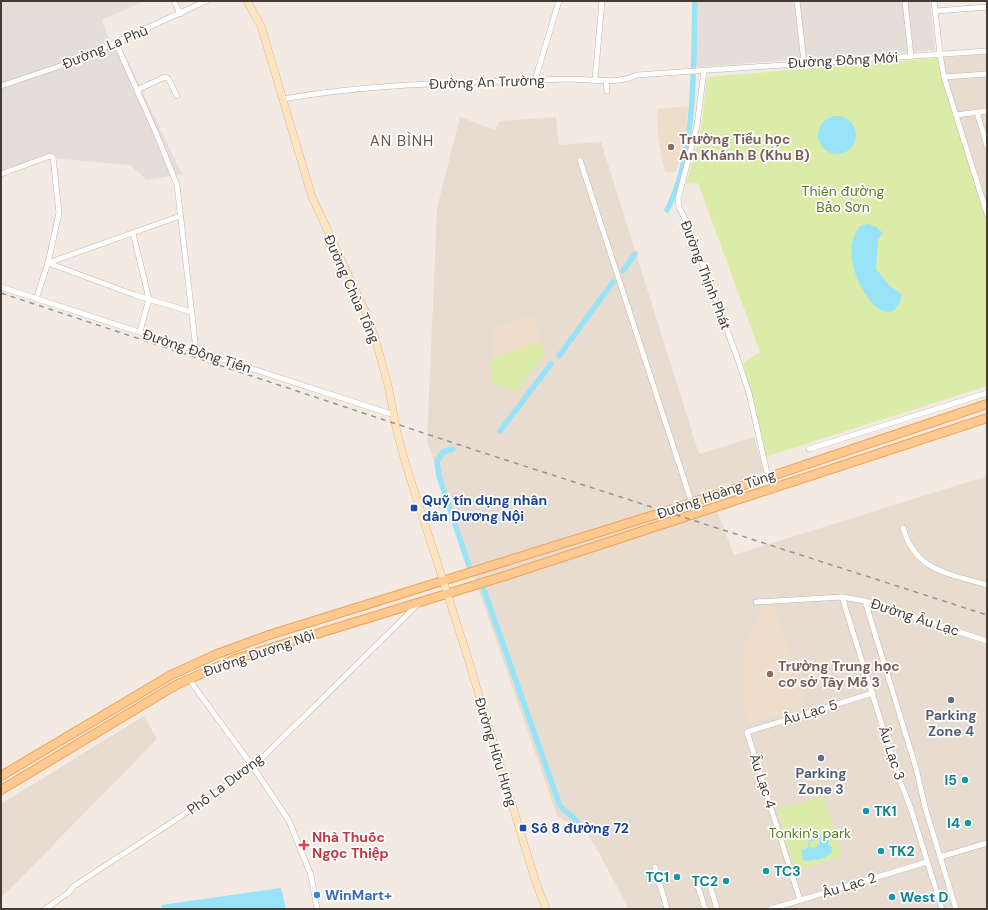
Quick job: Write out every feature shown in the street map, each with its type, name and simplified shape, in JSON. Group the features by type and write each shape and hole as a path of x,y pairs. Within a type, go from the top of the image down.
{"main road":[{"name":"Đường Chùa Tổng","path":"247,1 261,26 312,197 366,314 375,338 388,385 406,465 444,581"},
{"name":"Đường Hoàng Tùng","path":"444,581 692,502 987,404"},
{"name":"Đường Hoàng Tùng","path":"448,594 987,418"},
{"path":"916,428 920,440"},
{"path":"815,461 820,473"},
{"name":"Đường Hữu Hưng","path":"444,581 529,862 546,909"},
{"name":"Đường Dương Nội","path":"1,776 182,669 217,654 269,635 444,581"},
{"name":"Đường Dương Nội","path":"1,790 188,678 235,659 448,594"},
{"path":"182,669 188,678"}],"street":[{"path":"174,1 180,14"},
{"name":"Đường La Phù","path":"1,86 75,61 206,1"},
{"path":"535,80 559,1"},
{"path":"595,80 602,1"},
{"path":"796,1 804,62"},
{"path":"905,1 911,56"},
{"path":"934,1 944,77 987,214"},
{"path":"936,11 987,7"},
{"path":"116,43 175,178 196,350"},
{"name":"Đường Đồng Mới","path":"691,72 804,62 837,62 987,51"},
{"name":"Đường Thịnh Phát","path":"701,71 697,126 681,177 678,199 679,207 688,225 737,356 748,393 768,477"},
{"name":"Đường An Trường","path":"283,99 306,95 403,85 535,80 629,79 637,75 691,72"},
{"path":"944,77 987,74"},
{"path":"137,90 165,77 168,78 177,96"},
{"path":"606,80 607,91"},
{"path":"956,115 987,111"},
{"path":"977,112 987,146"},
{"path":"1,174 50,156 53,157 59,212 48,263 36,299"},
{"path":"580,160 695,513"},
{"path":"48,263 180,216"},
{"path":"132,233 149,299 140,332"},
{"path":"48,263 149,299 192,312"},
{"name":"Đường Đồng Tiến","path":"1,287 394,415"},
{"path":"809,449 987,393"},
{"path":"926,413 930,423"},
{"path":"903,528 911,549 926,564 987,585"},
{"name":"Đường Âu Lạc","path":"756,602 842,597 865,601 987,641"},
{"name":"Âu Lạc 3","path":"842,597 897,773 912,809 942,909"},
{"name":"Âu Lạc 3","path":"865,601 916,768 940,857 956,909"},
{"name":"Phố La Dương","path":"44,909 68,894 74,886 253,767 421,602"},
{"path":"188,678 281,807 298,838 312,875 317,909"},
{"name":"Âu Lạc 5","path":"747,732 873,693"},
{"name":"Âu Lạc 4","path":"747,732 800,900"},
{"path":"940,857 987,843"},
{"name":"Âu Lạc 2","path":"771,909 927,862"},
{"path":"654,867 667,909"},
{"path":"705,909 697,882 708,879 717,909"}],"shaded area":[{"path":"1,1 145,1 102,20 111,45 119,43 182,174 147,180 130,165 50,158 1,177"},
{"path":"697,1 930,1 935,50 695,67"},
{"path":"987,54 987,219 937,58"},
{"name":"Trường Tiểu học An Khánh B (Khu B)","path":"688,106 686,136 676,172 665,172 658,137 657,109"},
{"path":"460,117 495,130 500,121 556,117 559,145 601,142 699,454 754,437 764,472 709,490 734,555 987,476 987,909 629,909 589,835 557,816 427,441 437,208"},
{"path":"529,316 534,318 541,342 491,358 494,328"},
{"name":"Trường Trung học cơ sở Tây Mỗ 3","path":"763,608 775,608 806,706 749,724 745,713 744,699 744,648"},
{"path":"144,716 157,739 1,898 1,804"}],"green space":[{"name":"Thiên đường Bảo Sơn","path":"937,58 987,219 987,386 765,457 743,363 760,352 698,183 686,184 701,129 707,77"},
{"path":"541,342 545,354 517,391 493,384 491,382 491,358"},
{"name":"Tonkin's park","path":"824,796 842,856 796,871 777,810"}],"water":[{"path":"837,116 847,119 853,125 856,135 853,145 847,151 837,154 827,151 821,145 818,135 821,125 827,119"},
{"path":"868,224 876,227 883,233 878,239 876,269 889,285 902,295 895,309 885,312 874,305 864,292 856,275 852,256 853,239 862,225"},
{"path":"821,834 826,834 830,838 828,844 832,847 832,852 824,858 810,861 803,860 801,850 808,848 809,840","holes":["819,839 820,843 814,848 810,847 810,842"]},
{"path":"281,888 286,909 162,909 161,905"}],"waterway":[{"path":"667,210 677,187 689,135 692,108 695,1"},
{"path":"623,271 635,254"},
{"path":"559,356 613,282"},
{"path":"500,431 551,364"},
{"path":"453,449 443,452 437,462 439,476 469,566"},
{"path":"484,590 560,806 577,821"}],"railway":[{"path":"1,293 481,452 987,615"}],"place":[{"name":"Trường Tiểu học An Khánh B (Khu B)","path":"671,147"},
{"name":"Quỹ tín dụng nhân dân Dương Nội","path":"414,508"},
{"name":"Trường Trung học cơ sở Tây Mỗ 3","path":"770,674"},
{"name":"Parking Zone 4","path":"951,700"},
{"name":"Parking Zone 3","path":"821,758"},
{"name":"I5","path":"965,780"},
{"name":"TK1","path":"866,811"},
{"name":"I4","path":"968,823"},
{"name":"Số 8 đường 72","path":"523,828"},
{"name":"Nhà Thuốc Ngọc Thiệp","path":"304,845"},
{"name":"TK2","path":"881,851"},
{"name":"TC3","path":"766,871"},
{"name":"TC1","path":"677,877"},
{"name":"TC2","path":"726,881"},
{"name":"WinMart+","path":"317,895"},
{"name":"West D","path":"892,897"}],"district":[{"name":"AN BÌNH","path":"402,141"}]}
